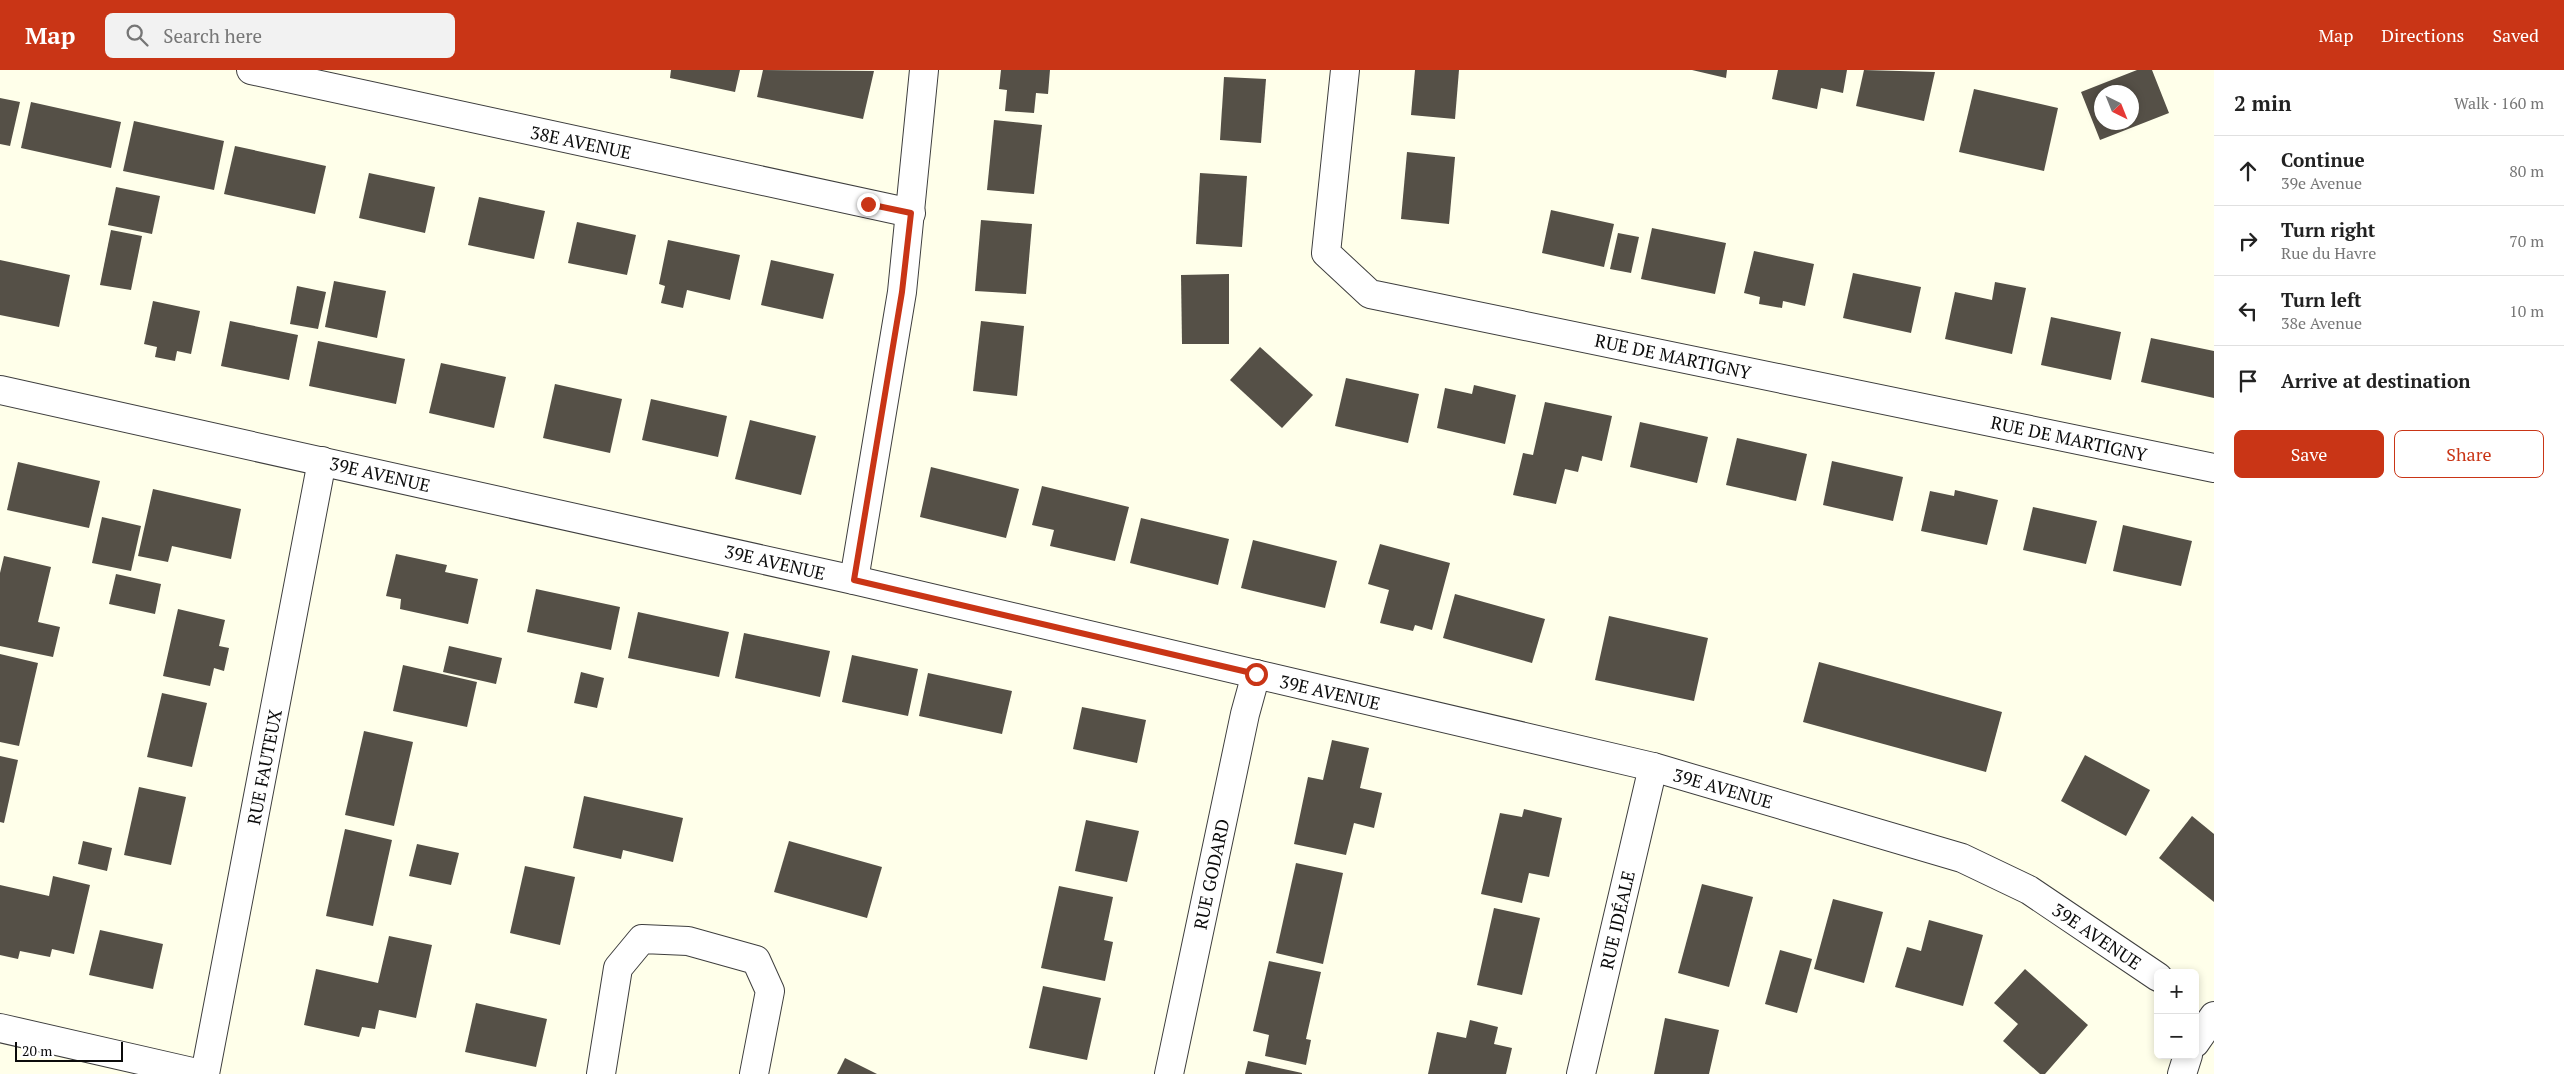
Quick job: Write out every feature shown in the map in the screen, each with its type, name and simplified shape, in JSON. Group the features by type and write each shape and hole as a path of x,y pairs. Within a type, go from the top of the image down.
{"street":[{"name":"38E AVENUE","path":"251,70 911,213"},
{"path":"854,580 902,292 924,70"},
{"name":"RUE DE MARTIGNY","path":"1345,70 1326,253 1370,294 2214,468"},
{"name":"39E AVENUE","path":"0,390 854,580 1653,767 1962,858 2029,890 2154,974"},
{"name":"RUE FAUTEUX","path":"205,1074 322,461"},
{"name":"RUE GODARD","path":"1169,1074 1245,714 1256,674"},
{"name":"RUE IDÉALE","path":"1581,1074 1653,767"},
{"path":"601,1074 618,968 642,939 688,941 756,960 770,992 754,1074"},
{"path":"2199,1006 2214,1016 2199,1037"},
{"path":"0,1028 201,1074"},
{"path":"2182,1074 2187,1059"}],"building":[{"path":"671,70 740,70 735,92 670,78"},
{"path":"763,70 874,71 863,119 757,97"},
{"path":"1001,70 1050,70 1048,94 1036,93 1034,113 1005,111 1007,90 999,89"},
{"path":"1415,70 1459,70 1455,119 1411,115"},
{"path":"1692,70 1727,70 1726,78"},
{"path":"1778,70 1847,70 1843,93 1821,88 1817,109 1772,99"},
{"path":"1864,70 1935,72 1924,121 1856,106"},
{"path":"2137,70 2152,70 2169,113 2139,125 2139,85 2099,85"},
{"path":"1224,77 1266,79 1261,143 1220,140"},
{"path":"2094,87 2094,125 2081,92"},
{"path":"1974,89 2058,108 2044,171 1959,152"},
{"path":"0,98 20,102 10,146 0,144"},
{"path":"31,102 121,122 111,168 21,148"},
{"path":"994,120 1042,125 1034,194 987,190"},
{"path":"134,121 224,141 214,190 123,171"},
{"path":"2096,130 2126,130 2100,140"},
{"path":"235,146 326,166 315,214 224,194"},
{"path":"1407,152 1455,157 1449,224 1401,219"},
{"path":"369,173 435,187 425,233 359,218"},
{"path":"1200,173 1247,176 1242,247 1196,244"},
{"path":"116,187 160,196 152,234 108,225"},
{"path":"479,197 545,211 534,259 468,245"},
{"path":"1551,210 1614,224 1604,267 1542,253"},
{"path":"981,220 1032,224 1026,294 975,291"},
{"path":"577,222 636,235 627,275 568,263"},
{"path":"1652,228 1726,243 1715,294 1641,279"},
{"path":"111,230 142,236 131,290 100,285"},
{"path":"1618,233 1639,237 1631,273 1610,269"},
{"path":"668,240 740,255 730,300 687,290 683,308 661,303 665,286 659,284"},
{"path":"1754,251 1814,264 1805,306 1783,301 1782,308 1759,304 1760,297 1744,293"},
{"path":"0,260 70,275 59,327 0,315"},
{"path":"771,260 834,274 823,319 761,305"},
{"path":"1853,273 1921,287 1911,333 1843,318"},
{"path":"1229,274 1229,344 1182,344 1181,275"},
{"path":"334,281 386,291 377,338 325,327"},
{"path":"1995,282 2026,288 2012,354 1945,339 1955,292 1992,300"},
{"path":"297,286 326,292 318,329 290,324"},
{"path":"153,301 200,311 191,354 177,351 175,361 155,357 157,347 144,344"},
{"path":"2051,317 2121,332 2111,380 2041,365"},
{"path":"230,321 298,335 289,380 221,366"},
{"path":"981,321 1024,326 1017,396 973,391"},
{"path":"2151,338 2214,351 2214,398 2141,382"},
{"path":"318,341 405,359 396,404 309,386"},
{"path":"1260,347 1313,395 1282,428 1230,380"},
{"path":"441,363 506,377 494,428 429,413"},
{"path":"1346,378 1419,394 1408,443 1335,426"},
{"path":"555,384 622,399 610,453 543,438"},
{"path":"1474,385 1516,395 1505,444 1437,428 1445,388 1472,394"},
{"path":"651,399 727,416 718,457 642,440"},
{"path":"1545,402 1612,416 1602,461 1582,456 1578,472 1565,469 1556,504 1513,495 1523,453 1533,455"},
{"path":"750,420 816,436 801,495 735,479"},
{"path":"1640,422 1708,437 1697,483 1630,467"},
{"path":"1737,438 1807,454 1796,501 1726,485"},
{"path":"1832,461 1903,477 1893,521 1823,505"},
{"path":"18,462 100,481 89,528 7,510"},
{"path":"931,467 1019,489 1006,538 920,517"},
{"path":"1042,486 1129,507 1115,561 1050,546 1054,530 1032,525"},
{"path":"153,489 241,509 231,559 172,546 168,562 138,556"},
{"path":"1955,490 1998,500 1987,545 1921,531 1930,491 1954,496"},
{"path":"2033,507 2097,521 2086,564 2023,550"},
{"path":"102,517 141,526 131,571 92,563"},
{"path":"1141,518 1229,539 1218,585 1130,563"},
{"path":"2123,525 2192,541 2181,586 2113,571"},
{"path":"1253,540 1337,561 1325,608 1241,588"},
{"path":"1380,544 1450,563 1432,630 1415,625 1413,631 1380,623 1389,590 1368,584"},
{"path":"396,554 447,565 445,572 478,579 468,624 400,609 401,599 386,596"},
{"path":"4,556 51,567 38,622 60,627 53,657 0,646 0,573"},
{"path":"116,574 161,584 155,614 109,604"},
{"path":"536,589 620,607 611,650 527,632"},
{"path":"1455,594 1545,619 1532,663 1443,638"},
{"path":"178,609 225,620 219,646 229,648 224,671 214,668 210,686 163,676"},
{"path":"638,612 729,632 719,677 628,658"},
{"path":"1609,616 1708,638 1694,701 1595,680"},
{"path":"744,633 830,651 820,697 735,678"},
{"path":"449,646 502,658 496,684 443,672"},
{"path":"0,654 38,663 19,746 0,742"},
{"path":"852,655 918,669 908,716 842,702"},
{"path":"1819,662 2002,712 1986,772 1803,722"},
{"path":"403,665 477,682 467,727 393,711"},
{"path":"581,672 604,678 597,708 574,703"},
{"path":"928,673 1012,691 1002,734 919,716"},
{"path":"162,693 207,703 192,767 147,757"},
{"path":"1082,707 1146,720 1137,763 1073,749"},
{"path":"364,731 413,742 394,826 345,815"},
{"path":"1332,740 1369,748 1360,788 1382,793 1374,828 1354,823 1346,855 1294,844 1308,777 1323,780"},
{"path":"2085,755 2150,790 2126,836 2061,801"},
{"path":"0,756 18,760 4,823 0,822"},
{"path":"139,787 186,797 171,865 124,855"},
{"path":"584,796 683,818 673,862 623,850 621,859 573,848"},
{"path":"1524,809 1562,818 1549,877 1529,873 1522,903 1481,894 1500,813 1522,817"},
{"path":"2192,816 2214,834 2214,902 2159,858"},
{"path":"1086,820 1139,831 1127,882 1075,871"},
{"path":"345,829 392,840 373,926 326,916"},
{"path":"83,841 112,848 107,871 78,864"},
{"path":"789,841 882,867 867,918 774,892"},
{"path":"417,844 459,853 451,885 409,876"},
{"path":"1296,863 1343,873 1323,964 1276,953"},
{"path":"525,866 575,877 560,945 510,933"},
{"path":"53,876 90,885 74,954 52,949 50,957 20,951 18,959 0,955 0,885 49,896"},
{"path":"1702,884 1753,897 1729,987 1678,973"},
{"path":"1059,886 1113,897 1104,940 1113,942 1105,981 1041,968"},
{"path":"1833,899 1883,912 1864,983 1814,969"},
{"path":"1494,908 1540,918 1522,995 1477,985"},
{"path":"1929,920 1983,935 1963,1006 1895,987 1907,947 1921,951"},
{"path":"100,930 163,944 153,989 89,975"},
{"path":"389,936 432,945 416,1018 379,1010 375,1029 362,1027 359,1037 304,1025 316,969 378,983"},
{"path":"1780,950 1812,959 1797,1013 1765,1004"},
{"path":"1269,961 1321,972 1306,1039 1311,1040 1306,1065 1265,1056 1269,1035 1253,1031"},
{"path":"2025,969 2088,1025 2045,1074 2040,1074 2003,1041 2018,1024 1994,1003"},
{"path":"1043,986 1101,998 1087,1060 1029,1048"},
{"path":"476,1003 547,1019 536,1067 465,1052"},
{"path":"1665,1018 1719,1030 1709,1074 1654,1074"},
{"path":"1470,1020 1498,1027 1494,1044 1512,1048 1506,1074 1428,1074 1437,1032 1466,1038"},
{"path":"845,1058 877,1074 837,1074"},
{"path":"1248,1061 1302,1073 1302,1074 1245,1074"}],"route":[{"path":"868,204 911,213 902,292 854,580 1256,674"}]}
